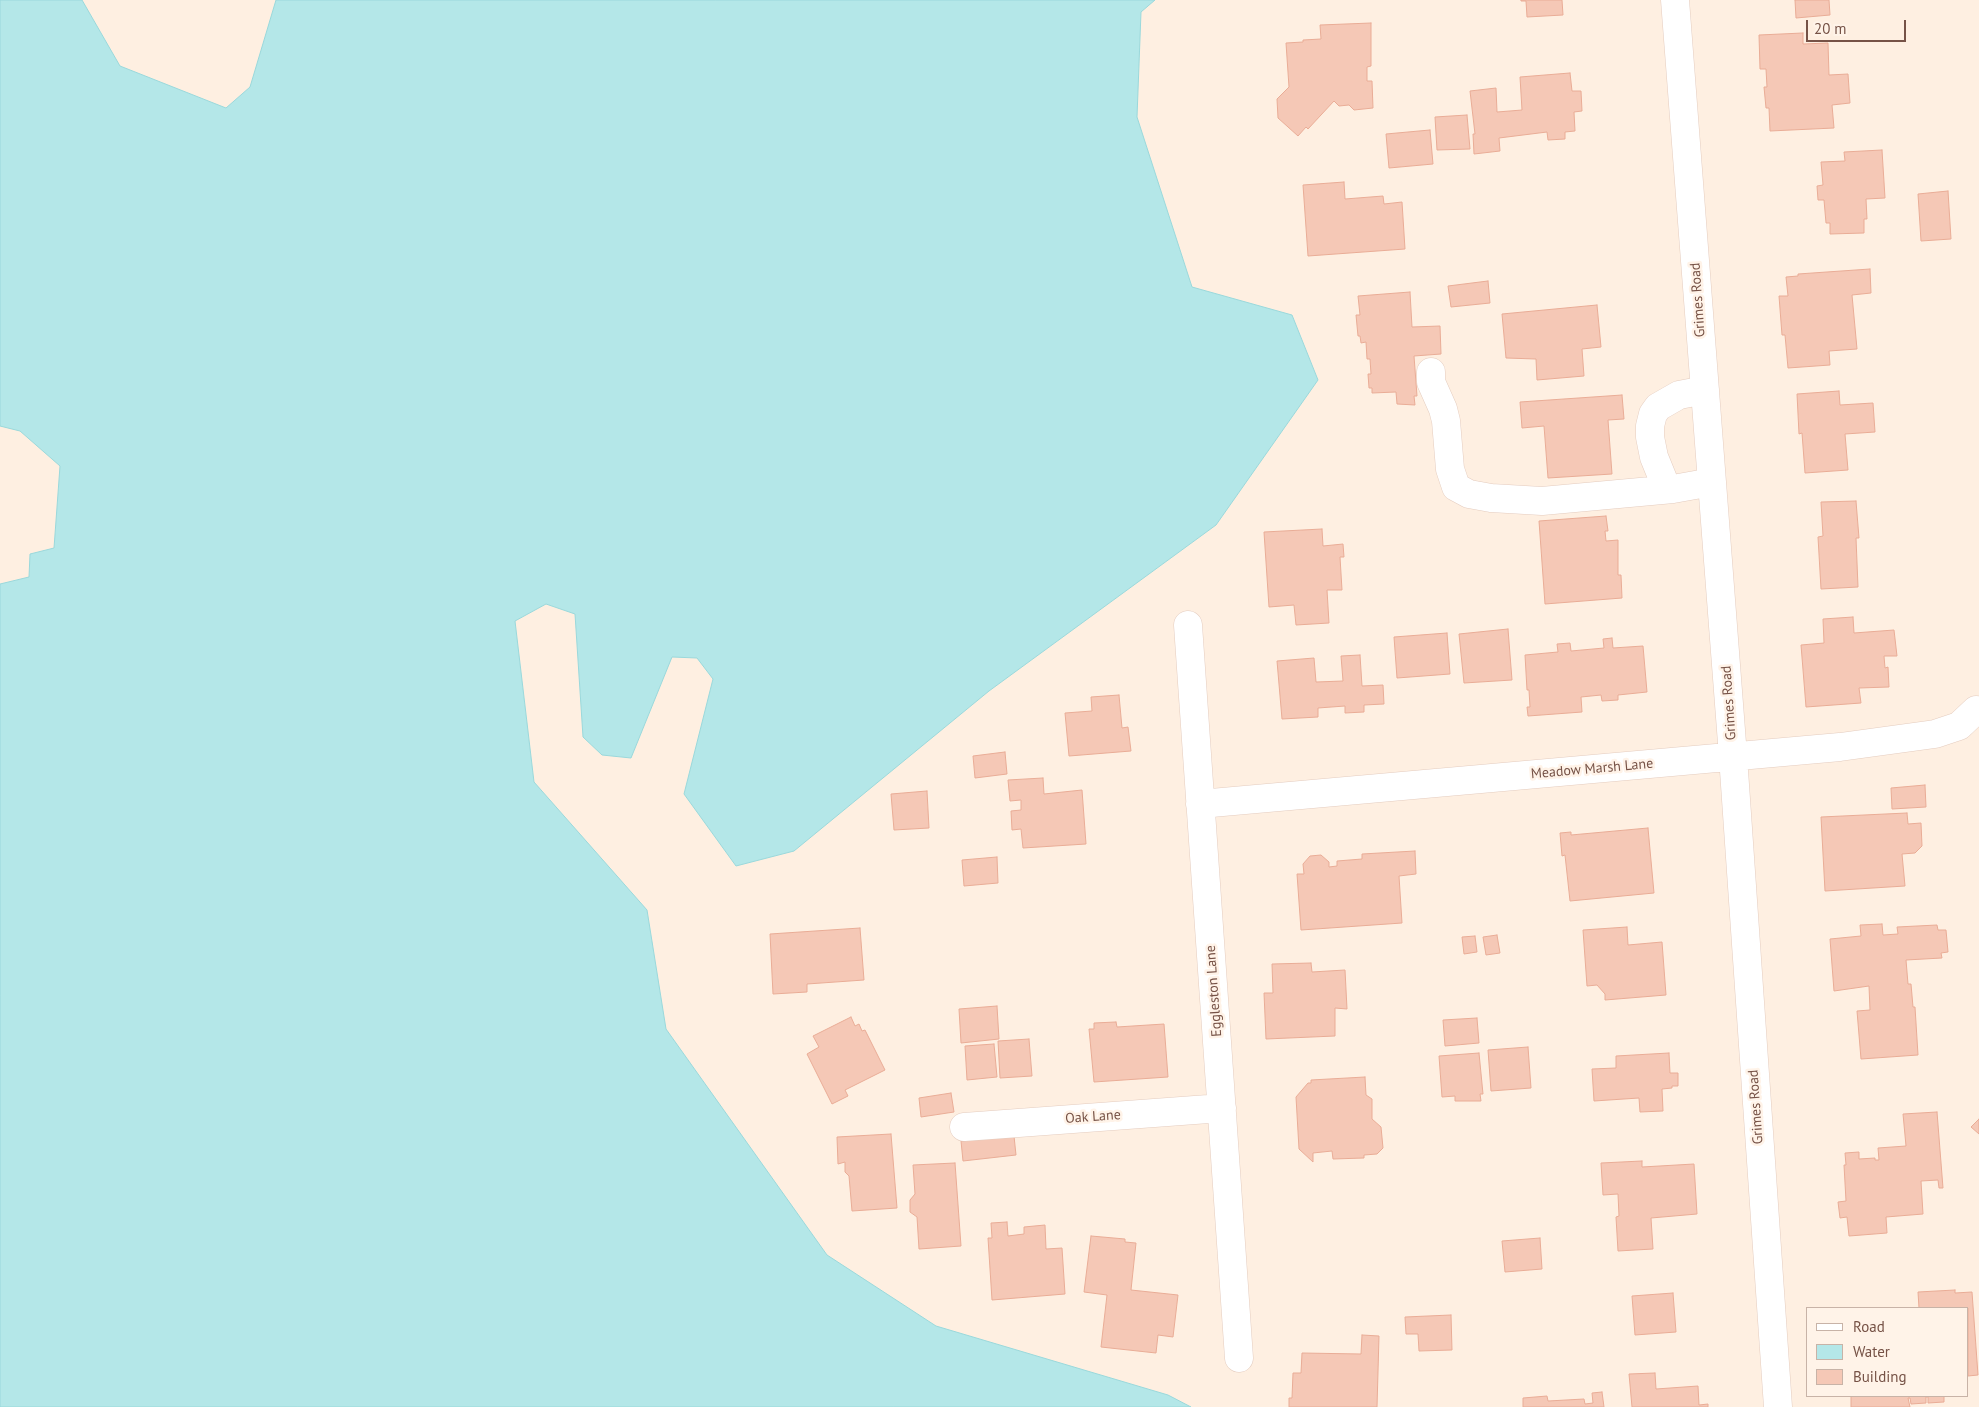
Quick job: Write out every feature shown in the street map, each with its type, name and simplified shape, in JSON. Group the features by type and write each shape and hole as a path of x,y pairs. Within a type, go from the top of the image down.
{"street":[{"name":"Grimes Road","path":"1675,0 1733,756 1778,1407"},
{"path":"1431,372 1431,382 1443,409 1446,421 1450,469 1456,487 1469,494 1491,498 1542,501 1667,489 1712,482"},
{"path":"1667,489 1654,457 1650,437 1653,414 1658,406 1679,395 1704,390"},
{"name":"Eggleston Lane","path":"1188,625 1239,1358"},
{"name":"Meadow Marsh Lane","path":"1200,804 1840,747 1935,734 1958,726 1976,710"},
{"name":"Oak Lane","path":"964,1127 1222,1108"}],"water":[{"path":"0,0 82,0 120,66 226,108 250,87 276,0 1155,0 1141,12 1137,117 1192,287 1292,315 1318,380 1216,525 989,691 794,851 736,866 684,794 713,679 697,658 672,657 631,758 602,755 583,737 575,614 546,604 515,621 534,782 647,910 666,1029 827,1255 936,1326 1168,1395 1191,1407 0,1407 0,584 29,577 30,554 54,548 60,466 20,431 0,426"}],"building":[{"path":"1521,0 1562,0 1563,15 1527,17 1526,1"},
{"path":"1795,0 1829,0 1830,15 1796,18"},
{"path":"1371,23 1371,66 1367,67 1367,81 1372,81 1373,108 1354,110 1349,105 1339,106 1334,101 1308,129 1306,127 1298,136 1278,118 1277,99 1289,87 1286,43 1321,39 1320,25"},
{"path":"1803,33 1803,44 1828,43 1829,75 1848,74 1850,103 1832,105 1834,128 1770,131 1769,108 1766,108 1764,87 1767,87 1766,69 1760,69 1759,35"},
{"path":"1570,73 1572,91 1581,91 1582,111 1574,112 1575,131 1565,132 1565,139 1548,140 1547,132 1499,138 1500,151 1474,154 1473,134 1475,134 1470,91 1496,88 1497,112 1522,110 1520,77"},
{"path":"1467,115 1470,149 1437,150 1435,117"},
{"path":"1430,130 1433,164 1389,168 1386,134"},
{"path":"1882,150 1885,198 1866,199 1867,219 1864,219 1864,233 1830,234 1830,223 1826,223 1824,200 1818,200 1817,186 1823,185 1821,162 1845,161 1844,152"},
{"path":"1344,182 1345,199 1383,196 1384,204 1402,202 1405,249 1308,256 1303,185"},
{"path":"1948,191 1951,239 1921,241 1918,194"},
{"path":"1870,269 1871,293 1852,295 1857,349 1829,351 1830,365 1788,368 1785,335 1782,335 1779,296 1788,296 1786,277 1798,276 1798,274"},
{"path":"1488,281 1490,303 1451,307 1448,286"},
{"path":"1410,292 1412,327 1440,326 1441,354 1414,356 1417,396 1414,396 1415,405 1397,404 1396,392 1372,393 1372,388 1369,388 1368,374 1371,374 1370,359 1367,359 1366,342 1361,343 1360,336 1358,336 1356,315 1360,315 1358,296"},
{"path":"1597,305 1601,347 1582,349 1584,376 1537,380 1536,359 1506,358 1502,314"},
{"path":"1839,391 1840,405 1873,403 1875,432 1845,434 1848,470 1805,473 1802,433 1799,434 1797,394"},
{"path":"1622,395 1624,419 1608,420 1612,474 1548,478 1544,426 1522,428 1520,402"},
{"path":"1856,501 1859,538 1856,538 1858,587 1821,589 1818,537 1823,536 1821,502"},
{"path":"1606,516 1608,531 1605,531 1606,541 1618,540 1618,575 1621,575 1622,598 1545,604 1539,521"},
{"path":"1322,529 1323,546 1343,544 1344,557 1340,557 1342,590 1327,590 1329,623 1296,625 1294,605 1269,607 1264,532"},
{"path":"1853,617 1854,633 1894,630 1897,656 1884,656 1885,668 1888,667 1889,687 1859,688 1861,703 1806,707 1801,645 1824,643 1823,619"},
{"path":"1508,629 1512,680 1464,683 1459,634"},
{"path":"1447,633 1450,674 1397,678 1394,637"},
{"path":"1612,638 1613,648 1643,646 1647,692 1618,695 1618,700 1602,701 1601,695 1581,697 1582,712 1528,716 1527,707 1530,707 1525,655 1558,652 1557,644 1570,643 1571,651 1604,648 1603,639"},
{"path":"1360,655 1362,686 1383,685 1384,704 1364,705 1364,712 1345,713 1345,706 1318,708 1318,717 1282,719 1277,661 1314,658 1316,682 1343,681 1341,656"},
{"path":"1119,695 1122,728 1128,727 1131,751 1069,756 1065,713 1092,711 1091,697"},
{"path":"1005,752 1007,774 975,778 973,756"},
{"path":"1043,778 1044,794 1082,790 1086,844 1023,848 1021,829 1012,830 1011,811 1021,810 1021,800 1010,801 1008,780"},
{"path":"1925,785 1926,807 1892,809 1891,788"},
{"path":"927,791 929,828 894,830 891,794"},
{"path":"1907,813 1908,824 1921,823 1922,846 1915,853 1902,854 1905,886 1825,891 1821,817"},
{"path":"1648,828 1654,893 1570,901 1565,855 1562,856 1560,833 1571,832 1571,835"},
{"path":"1415,851 1416,874 1399,876 1402,923 1301,930 1297,874 1304,874 1303,864 1310,856 1321,855 1329,862 1329,867 1337,866 1337,861 1362,859 1362,854"},
{"path":"997,857 998,883 964,886 962,860"},
{"path":"1882,924 1883,935 1898,934 1897,927 1937,925 1938,930 1946,930 1948,952 1941,953 1942,958 1906,960 1908,984 1911,984 1913,1007 1915,1007 1918,1055 1861,1059 1857,1011 1870,1010 1869,986 1834,991 1830,939 1861,936 1860,925"},
{"path":"1627,927 1628,945 1662,942 1666,995 1605,1000 1605,994 1597,985 1587,986 1583,930"},
{"path":"860,928 864,980 807,984 807,992 773,994 770,934"},
{"path":"1497,935 1500,953 1486,955 1483,937"},
{"path":"1475,936 1477,952 1464,954 1462,937"},
{"path":"1311,963 1312,972 1345,970 1347,1009 1335,1008 1335,1036 1266,1039 1264,993 1273,993 1272,964"},
{"path":"997,1006 999,1039 961,1043 959,1009"},
{"path":"851,1017 855,1026 859,1024 862,1031 865,1030 885,1070 845,1090 848,1096 832,1104 807,1054 819,1047 813,1036"},
{"path":"1477,1018 1479,1043 1445,1046 1443,1020"},
{"path":"1116,1022 1117,1027 1164,1024 1168,1077 1094,1082 1089,1029 1094,1029 1094,1023"},
{"path":"1029,1039 1032,1076 1000,1078 998,1041"},
{"path":"994,1044 997,1077 967,1080 965,1046"},
{"path":"1528,1047 1531,1088 1491,1091 1488,1050"},
{"path":"1479,1053 1483,1094 1480,1094 1481,1101 1455,1101 1455,1096 1442,1097 1439,1056"},
{"path":"1669,1053 1670,1073 1678,1073 1678,1086 1662,1089 1663,1111 1640,1112 1639,1098 1594,1101 1592,1069 1616,1068 1616,1056"},
{"path":"1365,1077 1366,1095 1372,1099 1372,1119 1381,1127 1383,1148 1377,1154 1364,1155 1364,1158 1333,1159 1332,1151 1313,1153 1313,1162 1299,1149 1296,1097 1308,1083 1311,1083 1311,1080"},
{"path":"951,1093 954,1112 921,1117 919,1098"},
{"path":"1937,1112 1943,1188 1939,1188 1938,1180 1921,1181 1923,1214 1886,1217 1887,1233 1849,1236 1847,1217 1840,1218 1838,1202 1846,1201 1845,1153 1859,1152 1859,1159 1875,1158 1875,1160 1879,1160 1878,1148 1906,1146 1903,1114"},
{"path":"1979,1119 1979,1134 1971,1127"},
{"path":"891,1134 897,1208 852,1211 849,1176 845,1172 845,1162 838,1164 837,1137"},
{"path":"1014,1136 1016,1155 963,1161 961,1141"},
{"path":"1642,1161 1642,1167 1694,1164 1697,1214 1651,1218 1653,1249 1618,1251 1616,1217 1619,1216 1618,1194 1603,1195 1601,1163"},
{"path":"955,1163 961,1246 919,1249 917,1217 910,1212 910,1200 915,1194 913,1165"},
{"path":"1007,1222 1008,1236 1024,1234 1024,1227 1045,1225 1046,1249 1062,1248 1065,1294 992,1300 988,1238 992,1238 991,1223"},
{"path":"1091,1236 1125,1239 1125,1242 1136,1243 1131,1290 1178,1295 1173,1337 1158,1335 1156,1353 1101,1347 1107,1295 1084,1292"},
{"path":"1540,1238 1542,1269 1505,1272 1502,1241"},
{"path":"1955,1290 1955,1293 1972,1292 1978,1375 1969,1376 1969,1307 1919,1307 1918,1292"},
{"path":"1673,1293 1676,1332 1635,1335 1632,1296"},
{"path":"1451,1315 1452,1350 1419,1351 1418,1334 1406,1334 1405,1317"},
{"path":"1362,1335 1379,1336 1377,1407 1289,1407 1289,1398 1292,1398 1293,1373 1301,1373 1302,1353 1361,1354"},
{"path":"1655,1373 1656,1389 1698,1386 1699,1405 1708,1404 1708,1407 1632,1407 1629,1374"},
{"path":"1602,1392 1604,1407 1523,1407 1523,1398 1547,1396 1548,1401 1584,1399 1585,1404 1593,1403 1592,1393"},
{"path":"1851,1397 1926,1397 1926,1403 1911,1404 1910,1398 1908,1398 1910,1407 1851,1407"},
{"path":"1928,1397 1944,1397 1944,1402 1928,1403"}]}
